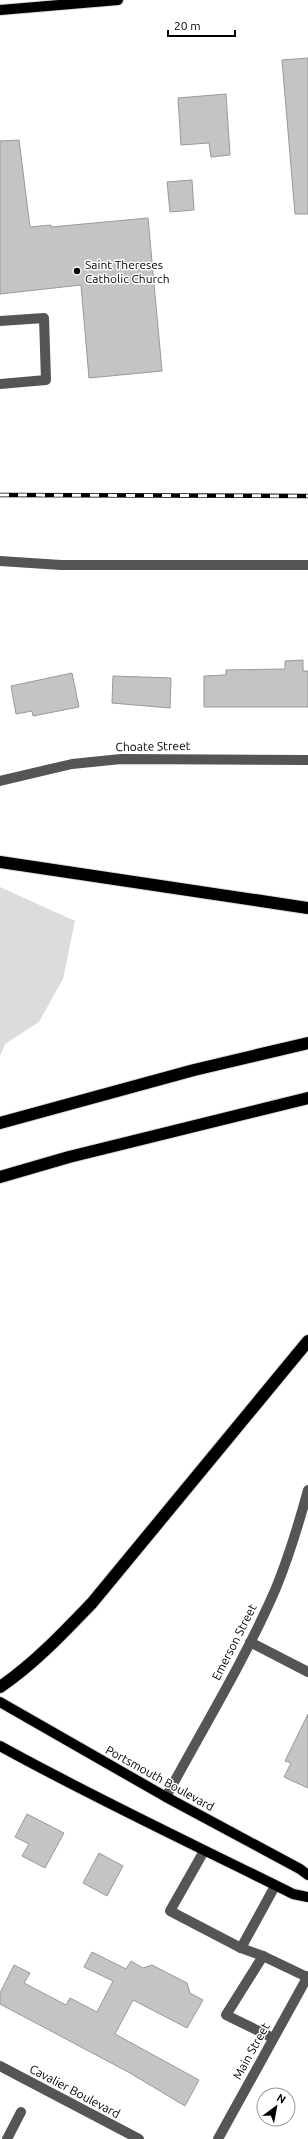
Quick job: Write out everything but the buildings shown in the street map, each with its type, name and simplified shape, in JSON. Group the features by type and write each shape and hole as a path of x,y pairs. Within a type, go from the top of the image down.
{"highway":[{"path":"0,862 308,908"},
{"path":"0,1123 194,1070 308,1043"},
{"path":"0,1177 106,1147 308,1098"},
{"path":"0,1687 13,1679 63,1634 92,1603 308,1341"}],"main road":[{"path":"0,10 54,3 118,0"},
{"name":"Portsmouth Boulevard","path":"0,1702 166,1797 300,1869 308,1875"},
{"path":"0,1746 72,1786 275,1886 293,1894 308,1897"}],"street":[{"path":"0,321 44,318 46,380 0,384"},
{"path":"0,561 61,565 308,565"},
{"name":"Choate Street","path":"0,781 72,764 121,758 308,760"},
{"name":"Emerson Street","path":"166,1797 250,1642 276,1588 296,1532 308,1490"},
{"path":"250,1642 308,1672"},
{"path":"204,1851 170,1911 241,1948 308,1976"},
{"path":"241,1948 275,1886"},
{"path":"263,1956 226,2015 274,2038"},
{"name":"Main Street","path":"218,2139 308,1976"},
{"name":"Cavalier Boulevard","path":"0,2066 138,2139"},
{"path":"7,2139 21,2112"}],"shaded area":[{"path":"0,887 75,921 63,979 39,1022 5,1044 0,1056"}],"railway":[{"path":"0,495 308,496"}],"place":[{"name":"Saint Thereses Catholic Church","path":"77,271"}]}
